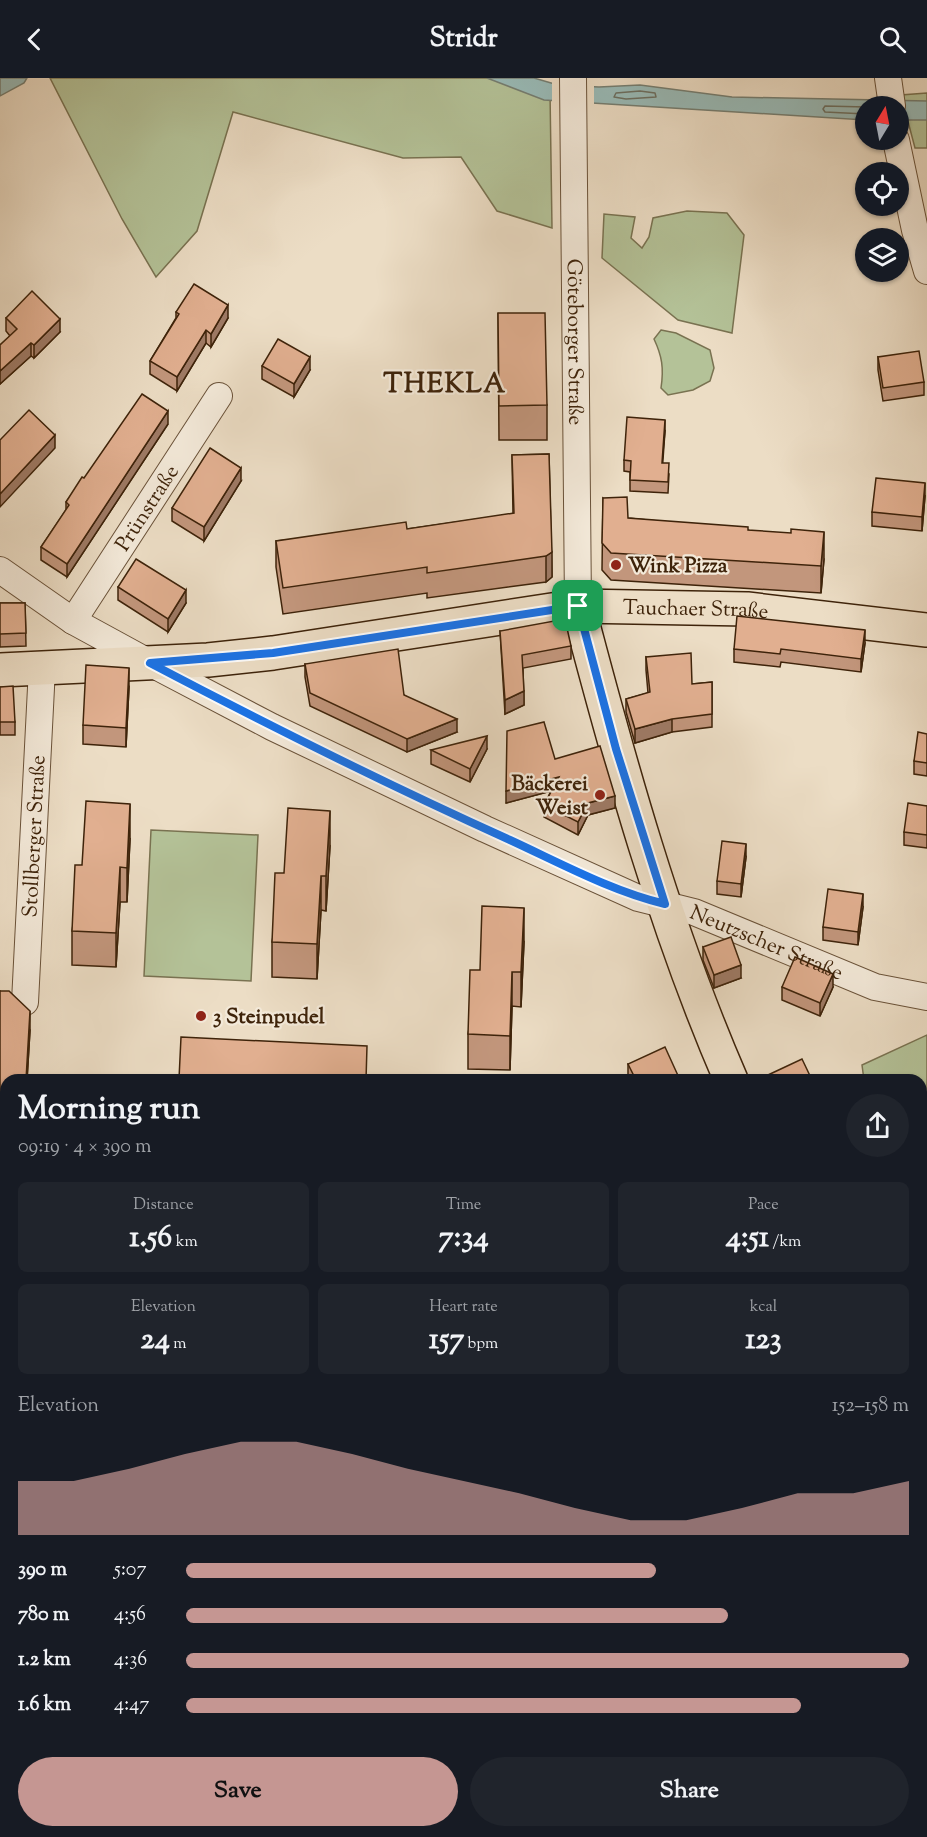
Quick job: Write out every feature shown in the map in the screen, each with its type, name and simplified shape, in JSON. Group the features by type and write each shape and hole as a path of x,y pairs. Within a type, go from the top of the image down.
{"main road":[{"name":"Tauchaer Straße","path":"0,670 150,663 273,653 578,606 747,609 927,630"},
{"path":"578,606 616,749 665,904 710,1031 728,1074"}],"street":[{"name":"Göteborger Straße","path":"573,78 578,606"},
{"path":"898,150 915,230 927,271"},
{"name":"Prünstraße","path":"73,621 219,396"},
{"name":"Neutzscher Straße","path":"0,570 73,621 150,663 272,727 486,829 638,897 694,912 875,987 927,997"},
{"name":"Stollberger Straße","path":"25,1002 42,668"}],"green space":[{"path":"50,78 492,78 550,92 552,228 497,211 461,157 403,158 233,112 197,231 156,277 122,219"},
{"path":"927,93 927,148 915,148 909,125 909,96 901,95"},
{"path":"687,211 727,213 744,235 732,333 678,320 602,258 604,214 635,217 631,238 642,248 649,237 653,218"},
{"path":"661,330 676,333 710,350 714,368 710,381 693,390 668,395 661,388 662,362 654,339"},
{"path":"151,830 258,835 251,981 144,976"},
{"path":"927,1035 927,1074 863,1074 862,1065"}],"water":[{"path":"0,78 27,78 24,83 0,96"},
{"path":"487,78 534,78 558,85 599,87 640,85 732,97 855,100 855,119 544,100"},
{"path":"909,101 927,101 927,120 909,120"}],"pier":[{"path":"552,80 594,84 594,106 552,103"}],"building":[{"path":"194,284 228,305 211,334 206,330 177,377 150,361 179,314 176,312"},
{"path":"32,291 60,319 34,345 31,343 0,371 0,345 17,329 6,318"},
{"path":"498,313 545,313 547,405 499,406"},
{"path":"278,339 310,357 294,384 262,366"},
{"path":"919,351 924,382 883,388 878,357"},
{"path":"142,394 168,411 67,564 41,547 69,505 66,502 82,477 84,478"},
{"path":"29,410 55,435 0,494 0,440"},
{"path":"627,417 665,420 662,463 669,463 668,482 630,480 631,461 624,460"},
{"path":"210,448 241,468 204,527 172,508"},
{"path":"549,454 552,552 546,556 427,573 427,567 283,588 276,541 406,522 407,529 514,513 512,455"},
{"path":"876,478 925,483 922,517 872,512"},
{"path":"627,497 628,518 748,527 748,530 791,533 791,529 824,532 821,566 611,553 602,543 603,498"},
{"path":"136,559 186,590 168,619 118,587"},
{"path":"0,603 25,603 26,633 0,634"},
{"path":"737,616 865,630 861,659 781,649 780,654 734,649"},
{"path":"565,619 571,646 522,655 524,691 505,700 500,631"},
{"path":"398,649 404,695 457,719 407,739 310,693 305,664"},
{"path":"691,653 692,684 712,682 712,714 672,719 635,729 626,699 650,692 646,657"},
{"path":"86,665 129,668 126,728 83,725"},
{"path":"13,686 15,722 0,722 0,687"},
{"path":"544,722 555,759 600,746 615,796 588,803 578,822 544,805 559,777 506,791 507,731"},
{"path":"918,732 927,734 927,763 914,761"},
{"path":"487,736 470,769 431,750"},
{"path":"86,801 130,804 127,868 120,867 116,933 72,931 75,865 82,865"},
{"path":"908,803 927,806 927,835 904,832"},
{"path":"288,808 330,811 326,876 321,876 317,944 272,942 275,873 284,873"},
{"path":"722,841 746,844 741,884 717,881"},
{"path":"828,889 863,894 858,932 823,927"},
{"path":"482,906 524,908 521,972 512,972 510,1036 468,1034 470,970 480,970"},
{"path":"731,937 741,965 714,975 703,947"},
{"path":"795,957 833,974 820,1003 782,987"},
{"path":"0,991 9,991 30,1011 26,1074 0,1074"},
{"path":"181,1037 367,1046 366,1074 179,1074"},
{"path":"665,1047 677,1074 633,1074 628,1064"},
{"path":"802,1059 809,1074 770,1074"}],"place":[{"name":"Wink Pizza","path":"616,565"},
{"name":"Bäckerei Weist","path":"600,795"},
{"name":"3 Steinpudel","path":"201,1016"}],"district":[{"name":"THEKLA","path":"445,383"}],"route":[{"path":"578,606 616,749 665,904 638,897 486,829 272,727 150,663 208,660 367,641 578,606"}]}
